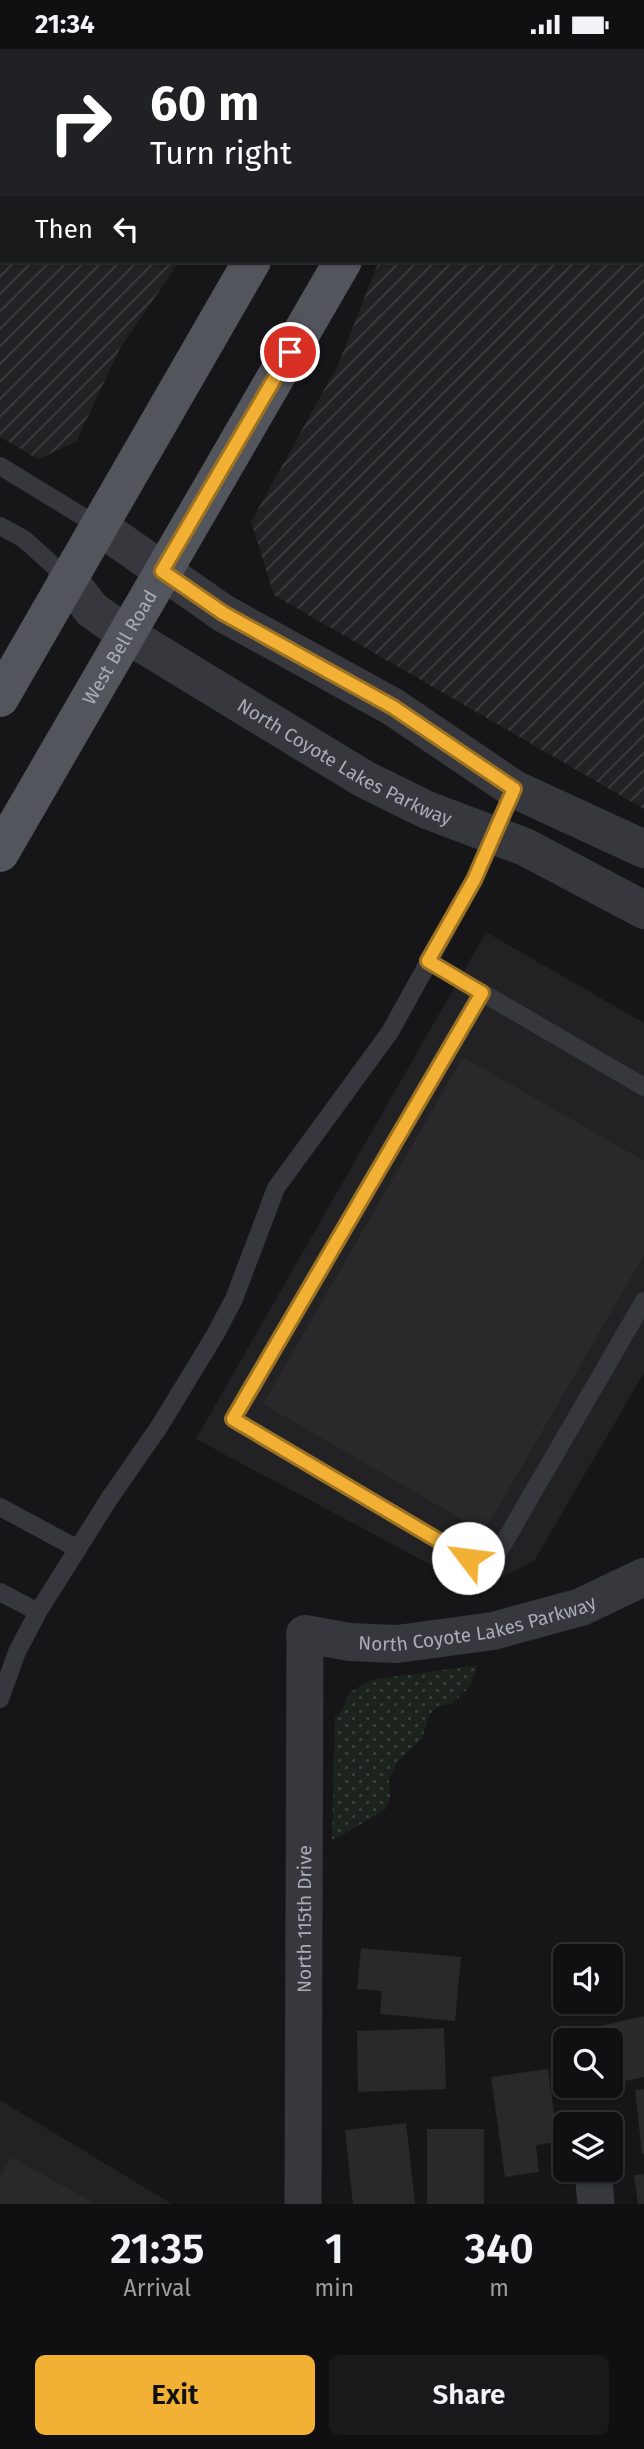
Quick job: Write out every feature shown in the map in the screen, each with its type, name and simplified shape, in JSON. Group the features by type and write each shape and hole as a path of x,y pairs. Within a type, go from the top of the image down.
{"main road":[{"path":"0,698 251,263"},
{"name":"West Bell Road","path":"0,853 342,263"}],"street":[{"path":"100,527 223,613 393,707 514,789 644,849"},
{"name":"North Coyote Lakes Parkway","path":"67,578 92,610 126,634 364,779 426,810 526,847 644,910"},
{"name":"North Coyote Lakes Parkway","path":"305,1634 350,1642 397,1644 493,1631 581,1608 644,1577"},
{"name":"North 115th Drive","path":"303,2204 305,1634"},
{"path":"594,2182 596,2204"}],"lane":[{"path":"0,466 100,527"},
{"path":"0,526 24,539 67,578"},
{"path":"0,1699 17,1652 37,1612 215,1335 234,1299 276,1188 390,1032 474,880 514,789"},
{"path":"428,961 644,1087"},
{"path":"482,993 233,1419 468,1558 499,1551 644,1301"},
{"path":"0,1507 78,1549"},
{"path":"0,1592 37,1612"}],"shaded area":[{"path":"0,263 179,263 120,348 76,442 38,459 0,437"},
{"path":"378,263 644,263 644,809 274,595 251,522 338,365"},
{"path":"486,932 644,1023 644,1373 534,1561 487,1585 455,1578 196,1439"},
{"path":"478,1665 470,1686 453,1703 437,1707 429,1715 422,1739 397,1762 389,1779 390,1798 385,1810 332,1841 335,1716 339,1716 350,1692 370,1680"},
{"path":"0,2100 172,2204 0,2204"}],"building":[{"path":"463,1057 644,1161 644,1255 484,1532 263,1404"},
{"path":"361,1948 461,1957 455,2021 380,2014 382,1991 357,1989"},
{"path":"644,2016 644,2077 623,2081 623,2028 600,2026"},
{"path":"444,2028 446,2089 358,2092 357,2031"},
{"path":"548,2069 554,2112 553,2143 536,2145 539,2172 505,2177 491,2077"},
{"path":"644,2089 644,2154 642,2154 635,2090"},
{"path":"406,2123 415,2204 353,2204 345,2130"},
{"path":"427,2129 484,2129 484,2204 427,2204"},
{"path":"11,2157 96,2204 0,2204 0,2177"},
{"path":"644,2174 644,2204 638,2204 634,2175"}],"route":[{"path":"290,352 162,571 223,613 393,707 514,789 474,880 428,961 482,993 233,1419 468,1558"}]}
